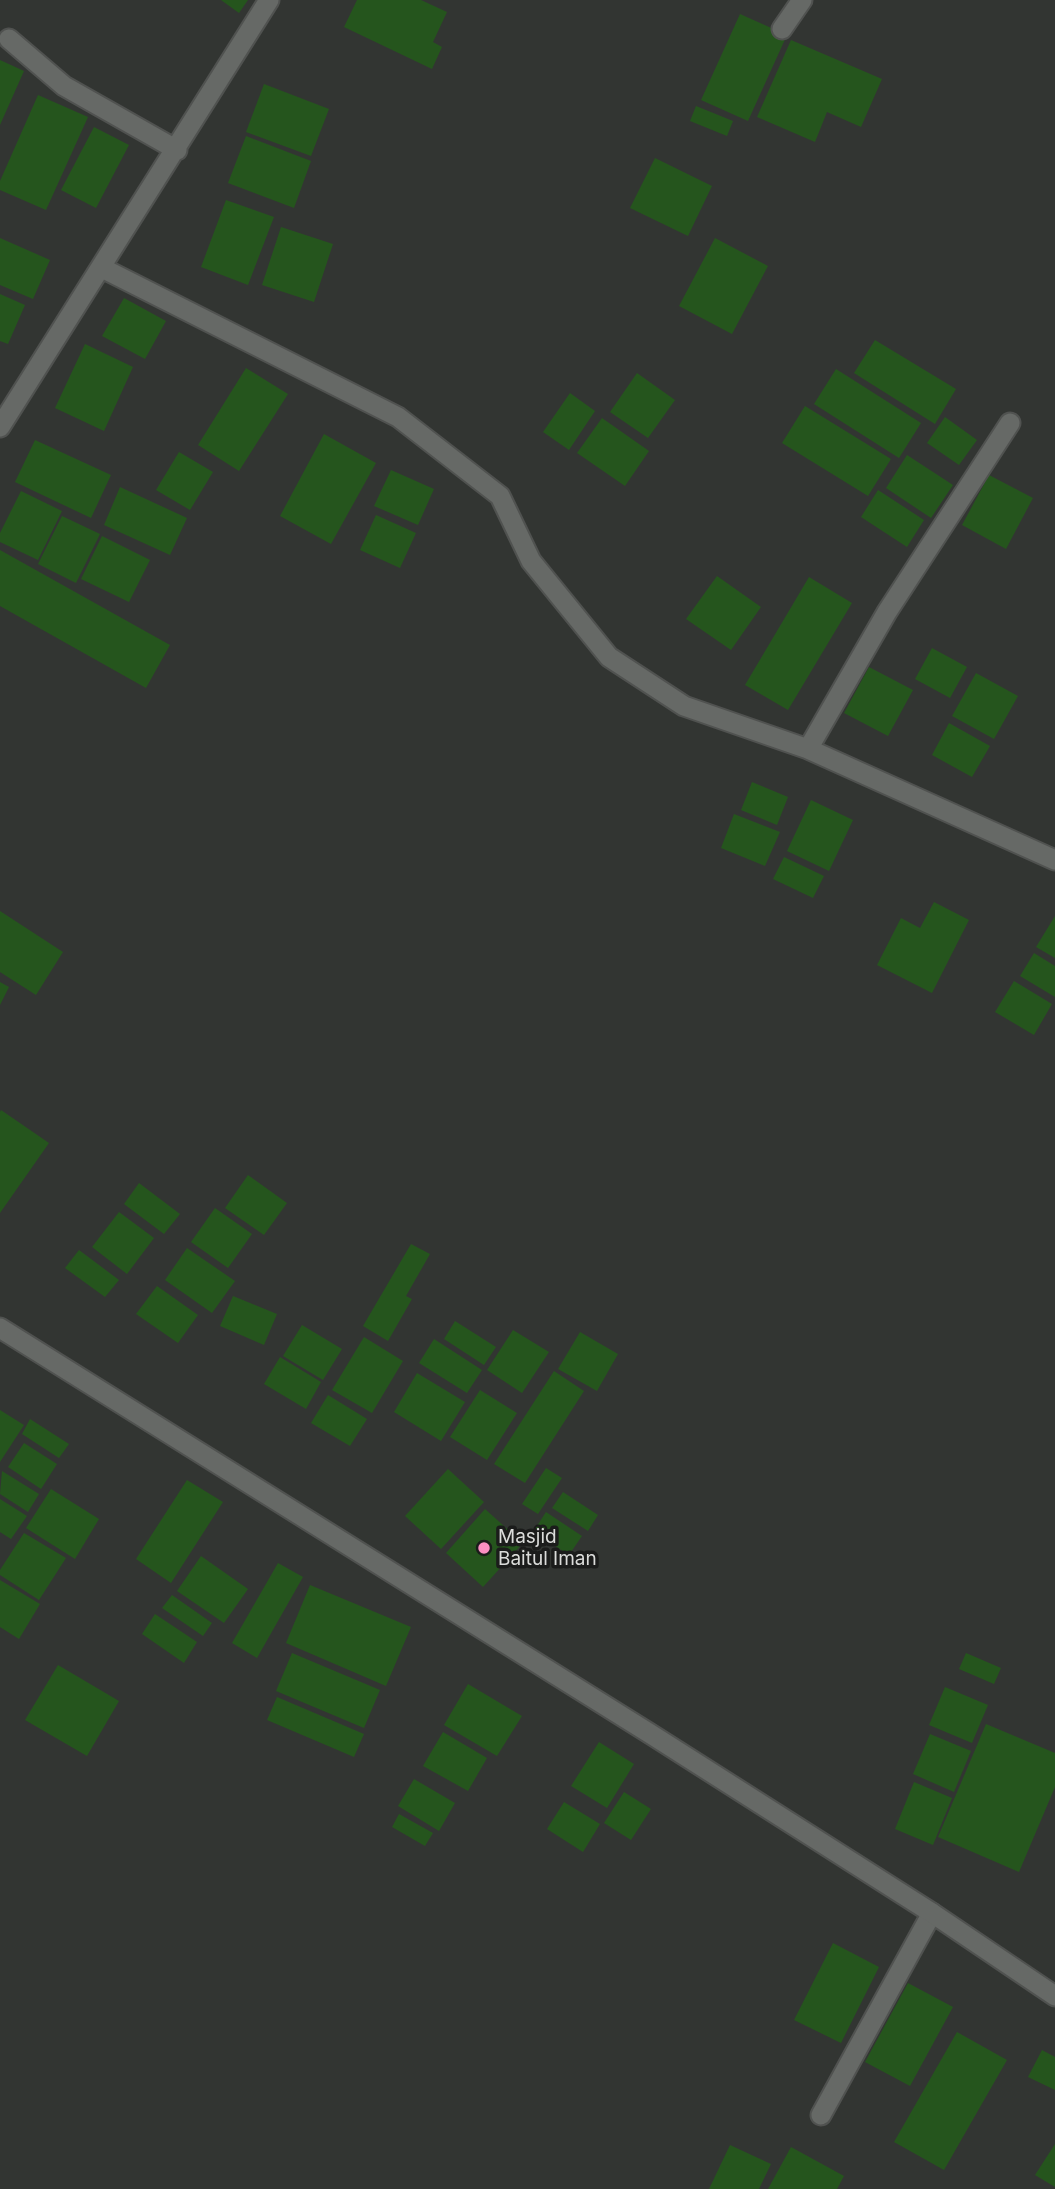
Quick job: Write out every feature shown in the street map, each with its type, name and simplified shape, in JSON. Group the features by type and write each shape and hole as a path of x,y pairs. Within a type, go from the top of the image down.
{"street":[{"path":"2,421 177,150 269,0"},
{"path":"782,29 803,0"},
{"path":"9,39 64,86 177,150"},
{"path":"102,268 398,417 500,496 531,561 608,657 684,706 808,749 1055,860"},
{"path":"808,749 887,612 1010,423"},
{"path":"0,1328 932,1913 1055,1996"},
{"path":"821,2115 932,1913"}],"building":[{"path":"221,0 248,0 239,13"},
{"path":"357,0 421,0 447,12 433,42 442,47 432,69 344,27"},
{"path":"740,14 787,35 748,121 701,100"},
{"path":"791,40 882,79 861,127 827,112 815,142 757,117"},
{"path":"0,60 24,71 0,125"},
{"path":"264,84 329,109 311,156 246,132"},
{"path":"38,95 88,117 46,210 0,190 0,181"},
{"path":"696,106 733,121 727,136 690,121"},
{"path":"94,127 129,145 96,208 61,190"},
{"path":"246,136 311,161 294,208 228,183"},
{"path":"655,158 712,186 688,236 630,208"},
{"path":"226,200 274,217 248,285 201,267"},
{"path":"281,227 333,244 314,302 262,285"},
{"path":"0,238 50,260 33,299 0,285"},
{"path":"715,238 768,266 732,334 679,306"},
{"path":"0,294 25,305 8,344 0,341"},
{"path":"124,298 166,321 145,359 102,336"},
{"path":"875,340 956,389 935,424 854,373"},
{"path":"85,344 133,367 104,431 55,408"},
{"path":"246,368 288,394 239,471 198,445"},
{"path":"836,369 921,423 899,458 814,404"},
{"path":"637,373 675,400 648,438 610,412"},
{"path":"570,393 595,411 569,450 543,432"},
{"path":"805,406 891,459 868,496 782,443"},
{"path":"945,417 977,440 959,465 927,443"},
{"path":"602,418 649,451 625,486 577,453"},
{"path":"324,434 376,463 331,544 280,516"},
{"path":"35,440 111,475 91,518 15,482"},
{"path":"179,452 213,472 190,510 156,490"},
{"path":"907,455 953,485 931,518 886,488"},
{"path":"391,470 434,489 418,525 374,506"},
{"path":"989,475 1033,498 1006,549 962,525"},
{"path":"120,487 187,518 170,555 104,525"},
{"path":"878,490 924,520 907,547 861,517"},
{"path":"21,491 62,511 38,560 0,542 0,533"},
{"path":"376,515 416,533 400,568 360,550"},
{"path":"62,516 100,534 76,583 38,564"},
{"path":"102,536 150,560 129,602 81,579"},
{"path":"0,550 170,645 146,688 0,606"},
{"path":"717,576 761,607 731,650 686,619"},
{"path":"809,577 852,603 788,710 745,685"},
{"path":"932,648 967,667 950,698 915,679"},
{"path":"869,667 913,690 888,736 844,713"},
{"path":"976,673 1018,696 994,739 952,716"},
{"path":"949,723 990,746 972,777 932,755"},
{"path":"752,782 788,797 777,825 741,810"},
{"path":"811,800 853,820 829,871 787,851"},
{"path":"734,814 780,832 765,866 721,848"},
{"path":"784,857 824,876 813,898 773,879"},
{"path":"934,902 969,920 932,993 877,965 901,918 920,928"},
{"path":"0,911 63,952 36,995 0,972"},
{"path":"1055,916 1055,958 1036,947"},
{"path":"1034,953 1055,966 1055,997 1020,976"},
{"path":"1014,981 1052,1004 1034,1035 995,1012"},
{"path":"0,982 9,987 0,1005"},
{"path":"1,1110 49,1143 0,1213 0,1112"},
{"path":"248,1175 287,1203 264,1235 225,1208"},
{"path":"139,1183 180,1214 164,1234 124,1204"},
{"path":"215,1208 252,1234 228,1268 191,1242"},
{"path":"119,1212 154,1238 127,1274 92,1247"},
{"path":"411,1244 430,1254 406,1296 412,1299 388,1341 363,1326"},
{"path":"187,1248 235,1281 212,1313 165,1280"},
{"path":"79,1250 119,1280 105,1297 65,1268"},
{"path":"157,1286 198,1315 178,1343 136,1314"},
{"path":"233,1296 277,1314 264,1345 220,1326"},
{"path":"455,1321 496,1347 484,1365 444,1339"},
{"path":"302,1325 342,1349 323,1380 283,1356"},
{"path":"513,1330 549,1352 522,1393 487,1370"},
{"path":"580,1332 618,1354 597,1391 558,1369"},
{"path":"364,1337 403,1361 372,1413 332,1390"},
{"path":"434,1339 482,1370 467,1393 419,1363"},
{"path":"280,1357 321,1382 306,1409 264,1384"},
{"path":"554,1371 584,1391 525,1483 494,1464"},
{"path":"417,1373 465,1402 441,1441 394,1412"},
{"path":"480,1390 517,1413 487,1460 450,1437"},
{"path":"328,1395 367,1419 350,1446 311,1423"},
{"path":"0,1410 24,1425 0,1462"},
{"path":"30,1419 69,1444 59,1458 22,1434"},
{"path":"24,1443 57,1464 41,1489 8,1467"},
{"path":"546,1468 562,1478 538,1514 522,1504"},
{"path":"448,1469 484,1502 441,1549 405,1516"},
{"path":"2,1471 39,1494 28,1512 0,1494"},
{"path":"187,1480 223,1502 171,1583 136,1559"},
{"path":"51,1489 99,1519 75,1559 26,1528"},
{"path":"563,1492 598,1515 588,1531 552,1508"},
{"path":"0,1499 27,1516 11,1539 0,1532"},
{"name":"Masjid Baitul Iman","path":"485,1509 523,1543 483,1587 446,1553"},
{"path":"546,1512 582,1536 569,1555 533,1532"},
{"path":"24,1533 66,1558 39,1600 0,1575 0,1570"},
{"path":"201,1556 248,1589 224,1623 177,1591"},
{"path":"278,1563 303,1577 257,1658 232,1643"},
{"path":"0,1580 40,1604 19,1639 0,1627"},
{"path":"310,1585 411,1627 386,1686 286,1643"},
{"path":"172,1595 212,1623 203,1636 162,1608"},
{"path":"155,1614 197,1642 184,1663 142,1634"},
{"path":"292,1653 380,1690 364,1728 276,1691"},
{"path":"966,1653 1001,1668 994,1684 959,1669"},
{"path":"58,1665 119,1701 87,1756 25,1720"},
{"path":"468,1684 522,1716 497,1756 444,1725"},
{"path":"945,1687 988,1705 972,1743 929,1725"},
{"path":"277,1697 364,1734 354,1757 267,1720"},
{"path":"986,1724 1055,1753 1055,1787 1019,1872 938,1837"},
{"path":"443,1732 487,1758 468,1791 423,1766"},
{"path":"930,1734 971,1751 954,1792 913,1774"},
{"path":"599,1742 634,1764 607,1808 571,1786"},
{"path":"414,1779 455,1803 439,1831 398,1806"},
{"path":"914,1782 952,1798 933,1845 895,1829"},
{"path":"624,1792 651,1809 631,1840 604,1823"},
{"path":"564,1802 600,1824 583,1852 547,1829"},
{"path":"399,1814 433,1833 425,1846 392,1827"},
{"path":"833,1943 879,1967 841,2043 794,2020"},
{"path":"908,1983 953,2007 910,2086 865,2062"},
{"path":"957,2032 1007,2060 944,2170 894,2142"},
{"path":"1042,2050 1055,2057 1055,2090 1028,2077"},
{"path":"1055,2144 1055,2187 1035,2175"},
{"path":"730,2145 771,2164 759,2189 709,2189"},
{"path":"791,2147 844,2176 837,2189 768,2189"}],"place":[{"name":"Masjid Baitul Iman","path":"484,1548"}]}
